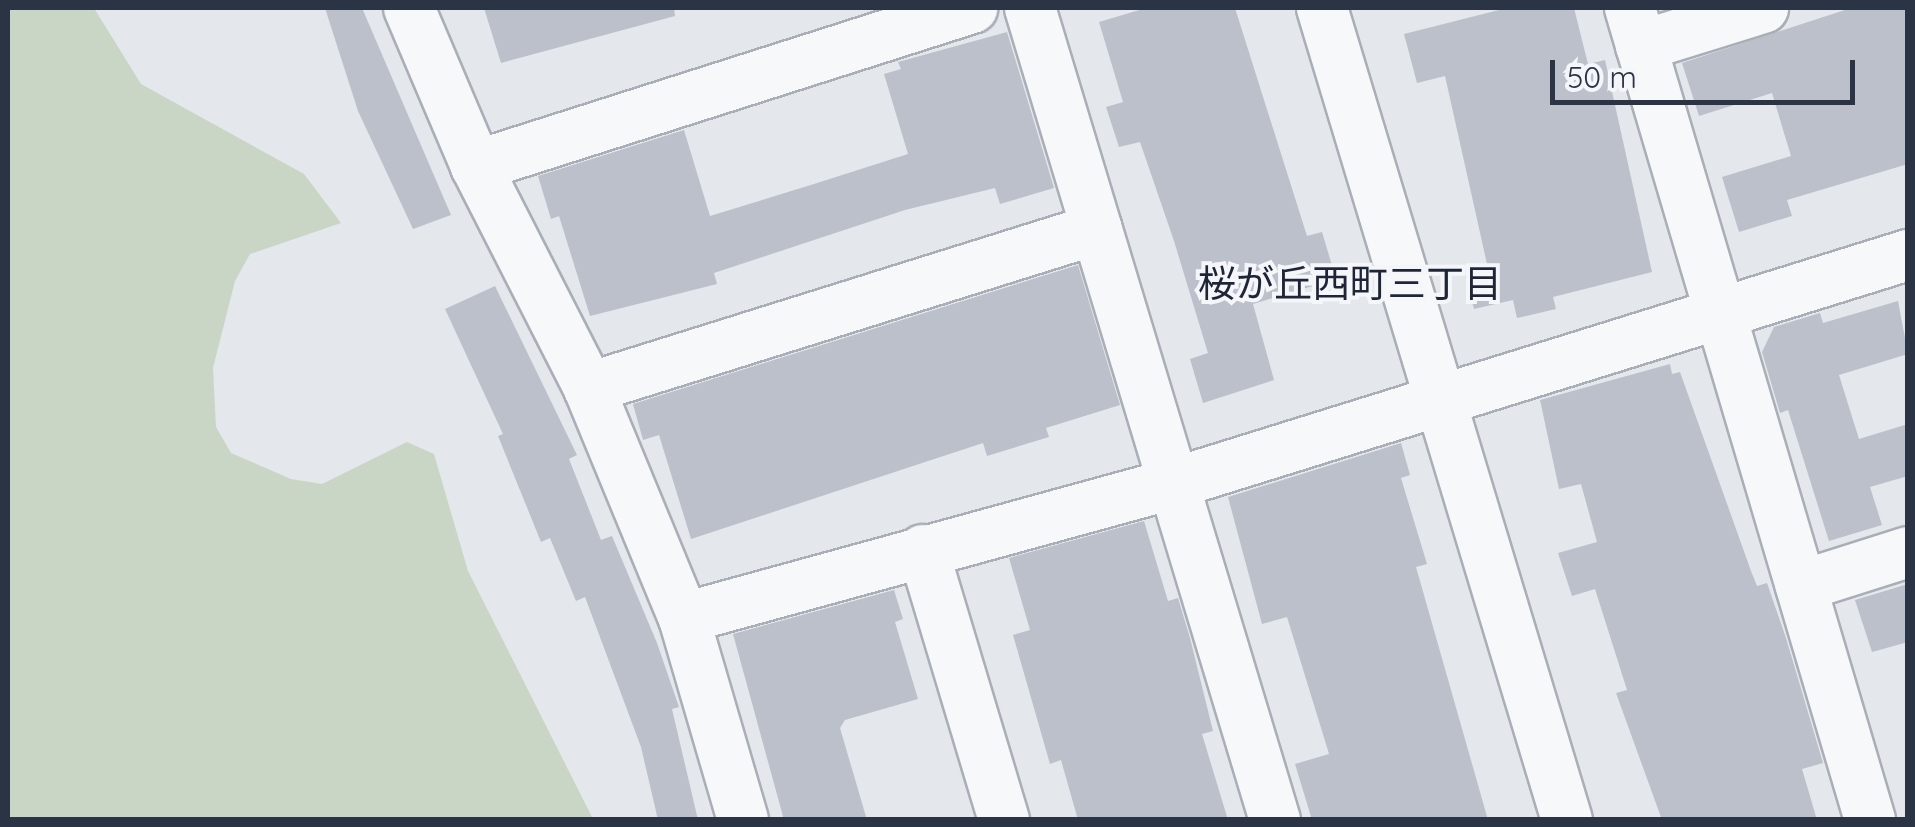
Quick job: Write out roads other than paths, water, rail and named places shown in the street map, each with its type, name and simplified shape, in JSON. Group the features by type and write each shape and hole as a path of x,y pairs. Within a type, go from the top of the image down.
{"street":[{"path":"409,8 476,166 589,388 684,618 743,820"},
{"path":"476,166 972,8"},
{"path":"1030,8 1275,820"},
{"path":"1322,8 1567,820"},
{"path":"1764,8 1636,26 1870,820"},
{"path":"589,388 1097,228"},
{"path":"684,618 1175,483 1908,256"},
{"path":"923,550 1004,820"},
{"path":"1801,586 1908,552"}],"district":[{"name":"桜が丘西町三丁目","path":"1350,284"}]}
